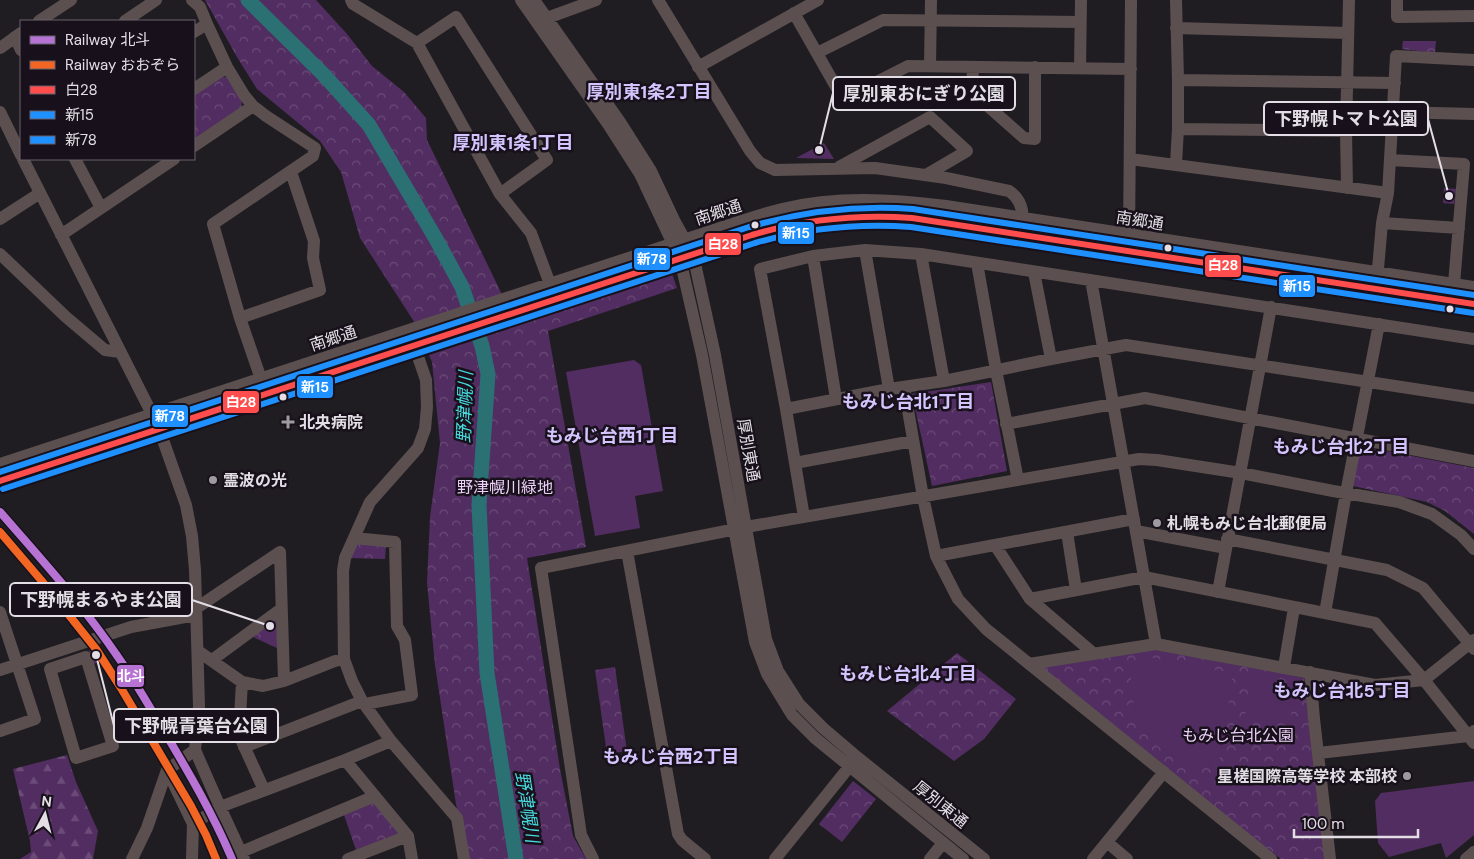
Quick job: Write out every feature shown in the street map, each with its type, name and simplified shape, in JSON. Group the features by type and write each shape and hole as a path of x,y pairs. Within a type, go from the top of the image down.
{"street":[{"path":"40,20 70,0"},
{"path":"126,20 156,0"},
{"path":"192,0 200,7 206,24 227,66 244,95 253,106 315,148 314,156 214,224 240,318 261,379"},
{"path":"350,0 353,4 418,43 500,194 532,233 550,284"},
{"name":"厚別東通","path":"521,0 608,124 640,174 679,242 691,254 696,268 715,355 740,529"},
{"name":"厚別東通","path":"534,0 620,122 651,171 675,222 679,242 679,258 740,529 766,639 778,671 798,704 854,762 963,859"},
{"path":"547,18 596,0"},
{"path":"658,0 750,151 760,163 775,170 875,168 926,175 1009,191 1016,195 1021,204 1023,218 1021,235"},
{"path":"698,67 818,0"},
{"path":"930,66 931,0"},
{"path":"1080,0 1080,68"},
{"path":"1128,251 1132,0"},
{"path":"1176,0 1178,80 1176,164"},
{"path":"1347,188 1346,132 1349,0"},
{"path":"1397,0 1397,21 1474,16"},
{"path":"794,13 843,99 908,66 1130,69"},
{"path":"418,43 456,17 547,160 500,194"},
{"path":"817,53 883,20 1080,22"},
{"path":"195,31 206,24"},
{"path":"1176,28 1348,33"},
{"path":"0,48 18,35"},
{"path":"1376,289 1382,223 1388,193 1396,56 1474,60"},
{"path":"195,88 227,66"},
{"path":"973,67 972,92 1024,138 1035,139 1035,67"},
{"path":"1178,80 1395,82"},
{"path":"195,145 253,106"},
{"path":"0,112 20,153"},
{"path":"1394,112 1474,114"},
{"path":"837,169 930,117 967,151 926,175"},
{"path":"1178,129 1346,132"},
{"path":"1130,159 1388,193"},
{"path":"24,160 152,414 186,505 192,536 198,651 199,706 195,750 243,855 375,796"},
{"path":"61,235 173,160"},
{"path":"1390,160 1464,164 1454,284"},
{"path":"78,163 101,208"},
{"path":"240,318 320,290 313,258 314,241 291,172"},
{"path":"0,219 40,193"},
{"name":"南郷通","path":"0,464 782,209 840,200 914,202 1474,288"},
{"name":"南郷通","path":"0,481 691,254 783,226 817,219 852,216 912,218 1474,304"},
{"path":"1382,223 1459,228"},
{"path":"865,250 889,389"},
{"path":"804,518 760,269 813,256 865,250 921,254 1474,339"},
{"path":"0,254 66,317 105,350 120,352"},
{"path":"921,254 944,380"},
{"path":"813,256 836,399"},
{"path":"977,263 1018,480"},
{"path":"1034,272 1051,359"},
{"path":"1091,280 1156,644"},
{"path":"1218,592 1271,307"},
{"path":"1325,613 1379,324"},
{"path":"409,330 426,380 427,407 425,429 418,448 370,502 345,558 343,571 344,659 352,681 364,703 391,741 457,818 464,859"},
{"path":"786,409 1126,345 1474,398"},
{"path":"904,387 923,497 936,556 958,599 986,629 1271,859"},
{"path":"1006,424 1145,398 1474,461"},
{"path":"795,463 913,441"},
{"path":"593,859 581,835 541,568 740,529 1139,459 1158,460 1241,473 1399,502 1432,514 1461,535 1474,550"},
{"path":"936,556 1067,532 1135,525 1227,544 1334,559 1388,570 1423,588 1473,644 1424,680 1375,685 1156,644 1029,664"},
{"path":"1067,532 1076,590"},
{"path":"244,746 364,703 412,695 405,640 397,626 395,542 354,538"},
{"path":"995,545 1030,599 1093,653"},
{"path":"627,551 678,834 682,840 705,859"},
{"path":"0,670 131,627 196,612 280,552 284,681"},
{"path":"1030,599 1144,577 1375,623 1472,737"},
{"path":"1284,667 1294,608"},
{"path":"212,660 282,609"},
{"path":"0,612 35,719 0,731"},
{"path":"198,651 242,682 263,686 284,681 344,659"},
{"path":"57,652 62,664"},
{"path":"86,657 113,746 76,758 50,669 62,664 86,657"},
{"path":"1310,672 1330,859"},
{"path":"242,682 239,735 264,790"},
{"path":"1319,753 1472,737"},
{"path":"192,824 220,807 391,741"},
{"path":"132,859 147,828 167,770 195,750"},
{"path":"345,760 408,836 412,859"},
{"path":"775,859 854,762"},
{"name":"厚別東通","path":"854,762 984,859"},
{"path":"167,770 192,824 192,859"},
{"path":"1093,859 1164,772"},
{"path":"348,859 408,836"},
{"path":"1107,842 1127,859"},
{"path":"930,859 943,843"},
{"path":"1466,859 1474,852"}],"green space":[{"name":"野津幌川緑地","path":"205,0 316,0 347,34 372,66 404,92 426,118 427,140 512,315 670,268 677,288 548,331 586,547 527,558 560,769 573,836 586,859 467,859 456,804 435,665 427,583 430,517 440,443 432,362 413,320 360,238 341,172 320,141 257,89"},
{"path":"1403,41 1436,41 1435,53 1402,49"},
{"path":"221,76 226,77 242,102 241,109 195,140 195,94"},
{"path":"824,143 834,159 796,158"},
{"path":"1444,188 1456,189 1454,204 1443,203"},
{"path":"634,360 641,365 663,491 635,496 640,528 595,536 566,372"},
{"path":"991,382 1007,471 932,486 912,394"},
{"path":"1360,446 1474,468 1474,534 1445,511 1427,502 1353,486"},
{"path":"358,542 386,545 385,559 350,558"},
{"path":"277,617 277,648 251,636"},
{"name":"もみじ台北公園","path":"1155,645 1304,678 1327,859 1281,859 1199,797 1035,663"},
{"path":"100,647 104,661 93,664 89,650"},
{"path":"957,653 1016,699 984,739 954,761 887,711"},
{"path":"1147,657 1233,673 1221,757 1211,764 1199,766 1182,761 1156,745 1137,720 1131,689 1131,676 1138,663"},
{"path":"615,667 627,751 607,754 595,670"},
{"path":"1252,677 1296,685 1289,725 1245,716"},
{"path":"67,755 76,782 98,831 93,859 20,859 31,852 13,769"},
{"path":"853,781 876,799 842,842 819,824"},
{"path":"1474,781 1474,835 1446,858 1441,843 1389,857 1378,843 1375,801 1381,793"},
{"path":"373,803 401,834 356,850 344,815"}],"waterway":[{"name":"野津幌川","path":"248,0 323,74 369,125 462,287 482,346 488,374 479,505 487,673 516,859"}],"rail line":[{"name":"北斗","path":"0,512 76,601 124,666 191,778 217,826 232,859"},
{"name":"おおぞら","path":"0,532 96,649 191,806 216,859"}],"transit line":[{"name":"新78","path":"0,472 749,227 770,221 831,210 871,208 913,209 1474,295"},
{"name":"白28","path":"0,481 752,235 792,225 831,219 851,217 912,218 1474,304"},
{"name":"新15","path":"3,489 755,243 813,230 852,226 911,227 1473,313"}],"place":[{"name":"厚別東おにぎり公園","path":"819,150"},
{"name":"下野幌トマト公園","path":"1449,196"},
{"name":"北央病院","path":"288,422"},
{"name":"霊波の光","path":"213,480"},
{"name":"札幌もみじ台北郵便局","path":"1157,523"},
{"name":"下野幌まるやま公園","path":"270,626"},
{"name":"下野幌青葉台公園","path":"96,655"},
{"name":"星槎国際高等学校 本部校","path":"1407,776"}],"district":[{"name":"厚別東1条2丁目","path":"649,92"},
{"name":"厚別東1条1丁目","path":"513,143"},
{"name":"もみじ台北1丁目","path":"908,402"},
{"name":"もみじ台西1丁目","path":"612,436"},
{"name":"もみじ台北2丁目","path":"1341,447"},
{"name":"もみじ台北4丁目","path":"908,674"},
{"name":"もみじ台北5丁目","path":"1342,691"},
{"name":"もみじ台西2丁目","path":"671,757"}]}
